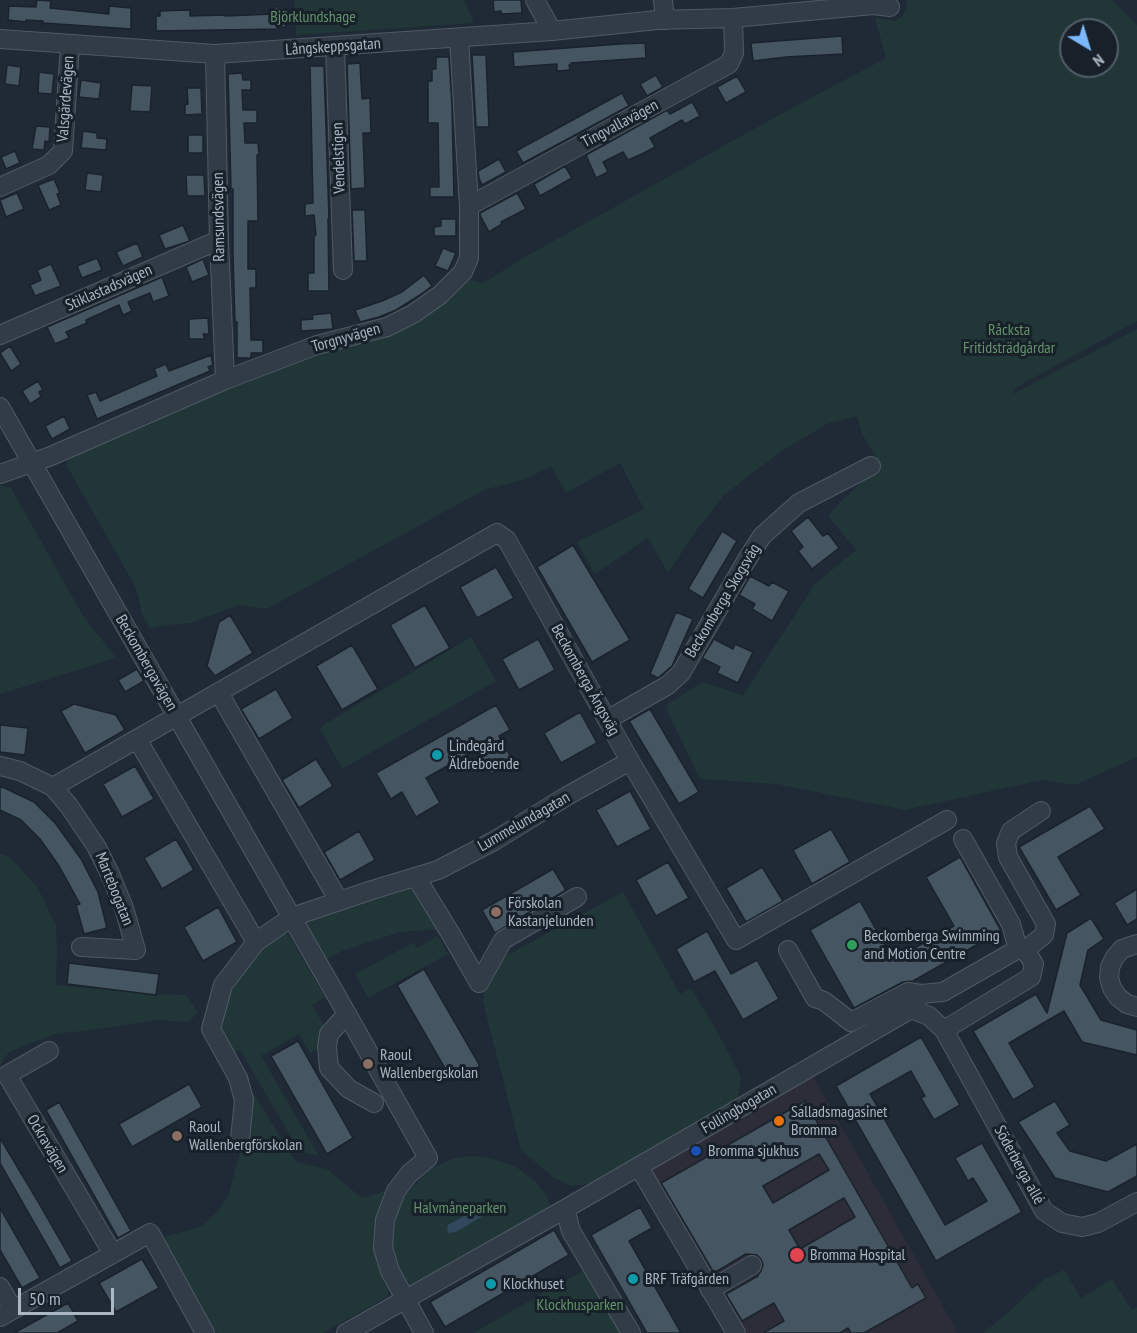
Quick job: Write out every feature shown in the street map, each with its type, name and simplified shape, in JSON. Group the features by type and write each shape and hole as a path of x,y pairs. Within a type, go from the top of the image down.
{"street":[{"path":"535,0 552,31"},
{"path":"663,0 665,20"},
{"name":"Långskeppsgatan","path":"0,39 215,54 552,31 665,20 733,18 873,5 890,7"},
{"name":"Tingvallavägen","path":"469,206 729,64 734,53 733,18"},
{"name":"Torgnyvägen","path":"0,474 32,464 225,380 317,345 387,327 413,314 440,296 463,272 469,258 469,206 459,38"},
{"name":"Valsgärdevägen","path":"0,187 49,165 63,151 70,45"},
{"name":"Vendelstigen","path":"335,47 343,270"},
{"name":"Ramsundsvägen","path":"215,54 225,380"},
{"name":"Stiklastadsvägen","path":"0,335 219,240"},
{"name":"Beckombergavägen","path":"0,407 428,1158 409,1174 396,1191 385,1220 383,1248 390,1271 405,1301"},
{"name":"Beckomberga Skogsväg","path":"607,720 668,686 681,673 762,536 799,503 871,466"},
{"name":"Beckomberga Ängsväg","path":"177,717 498,533 507,540 630,762 736,940 947,820"},
{"path":"219,693 339,902"},
{"path":"53,787 177,717"},
{"path":"137,739 256,942"},
{"name":"Lummelundagatan","path":"292,917 438,870 494,841 567,796 630,762"},
{"name":"Martebogatan","path":"0,766 20,771 53,787 96,846 110,874 124,908 136,950 81,946"},
{"path":"788,950 815,998 824,1001 851,1022 908,992 916,1002 943,992 1021,950 1044,935 1046,924 1008,856 1006,843 1011,831 1041,811"},
{"path":"944,1030 1031,977 1034,964 1021,950 1011,924 963,839"},
{"path":"416,877 479,983 502,940 577,897"},
{"path":"240,1139 244,1100 238,1078 211,1029 223,985 256,942 292,917"},
{"path":"1137,944 1122,949 1115,957 1110,967 1109,978 1118,997 1127,1004 1137,1006"},
{"name":"Söderberga allé","path":"916,1002 944,1030 1044,1211 1062,1223 1082,1227 1098,1223 1137,1202"},
{"name":"Follingbogatan","path":"346,1333 639,1167 916,1002"},
{"path":"347,1014 329,1034 328,1068 349,1089 374,1102"},
{"name":"Ockravägen","path":"49,1051 6,1075 113,1254"},
{"path":"639,1167 736,1333"},
{"path":"566,1209 571,1231 631,1333"},
{"path":"0,1287 6,1313 150,1233 197,1330"},
{"path":"710,1290 752,1265"},
{"path":"405,1301 424,1333"}],"shaded area":[{"name":"Bromma Hospital","path":"813,1076 958,1333 727,1333 635,1178"}],"green space":[{"name":"Björklundshage","path":"294,0 464,0 474,23 296,35"},
{"name":"Råcksta Fritidsträdgårdar","path":"907,0 1112,0 1137,25 1137,321 1015,388 1013,394 1137,329 1137,757 1075,785 1042,780 905,810 777,784 700,779 665,706 702,682 743,695 815,584 856,550 828,516 842,500 881,465 862,434 857,416 827,424 780,452 724,495 668,573 648,538 595,574 577,542 644,509 620,463 566,493 551,466 526,479 484,490 267,609 239,605 191,623 150,628 143,617 136,588 67,466 67,456 244,382 312,356 420,320 470,280 483,283 525,257 777,116 886,58 875,18 895,21 902,17"},
{"path":"0,485 11,488 82,614 116,658 0,694"},
{"path":"471,637 496,681 342,769 320,729"},
{"path":"0,854 10,857 38,888 56,926 56,985 186,995 198,1013 188,1022 155,1020 55,1034 9,1052 0,1065"},
{"path":"414,884 441,929 400,932 342,951 324,961 301,923 306,917"},
{"path":"623,892 680,994 691,988 719,1035 741,1077 737,1102 595,1183 572,1186 554,1178 521,1150 483,1002 485,981 500,959"},
{"path":"280,933 288,934 325,997 312,1005 326,1029 320,1048 310,1053 299,1034 261,1056 319,1156 300,1152 240,1050 231,1054 216,1027 228,989 252,956"},
{"path":"438,936 448,954 368,998 355,974 414,942 417,948"},
{"path":"242,1075 296,1162 327,1169 362,1198 386,1191 374,1241 389,1289 387,1297 323,1333 217,1333 160,1238 202,1226 218,1211 228,1196 243,1141"},
{"name":"Halvmåneparken","path":"472,1156 494,1159 516,1167 536,1182 545,1193 551,1207 413,1288 405,1286 391,1251 393,1219 402,1200 424,1174 435,1167 452,1159"},
{"name":"Klockhusparken","path":"591,1266 628,1333 473,1333"},
{"path":"1064,1270 1081,1298 1112,1279 1132,1310 1137,1307 1137,1333 983,1333 1044,1279"}],"water":[{"path":"476,1209 482,1209 484,1212 481,1217 456,1232 449,1233 448,1225"}],"building":[{"path":"37,0 51,1 50,8 109,14 109,6 131,8 131,29 8,20 9,6 36,7"},
{"path":"493,0 521,0 522,13 494,12"},
{"path":"274,7 285,7 286,27 156,31 156,16 160,16 160,11 190,10 190,16 225,16 274,14"},
{"path":"842,36 843,54 753,61 751,43"},
{"path":"645,43 646,58 571,63 570,70 557,71 557,64 514,67 513,52"},
{"path":"472,55 486,55 489,127 476,127"},
{"path":"436,57 449,57 454,197 430,197 430,187 439,187 438,123 428,123 428,81 432,81 432,69 436,69"},
{"path":"360,63 362,99 370,98 371,133 363,133 365,188 351,189 347,64"},
{"path":"7,65 21,67 19,86 5,84"},
{"path":"310,66 324,66 329,291 308,291 308,273 314,273 314,235 316,235 314,215 305,216 305,204 313,203"},
{"path":"39,72 54,74 52,94 38,93"},
{"path":"242,73 243,80 251,80 251,90 242,90 243,110 257,110 257,123 244,123 245,143 258,143 259,155 257,155 258,221 248,221 248,269 256,269 256,288 250,288 251,340 263,340 263,353 251,353 251,358 237,358 237,322 235,322 228,74"},
{"path":"656,75 663,87 647,96 640,84"},
{"path":"737,76 746,92 726,103 717,87"},
{"path":"81,80 101,83 99,99 79,97"},
{"path":"132,85 152,86 150,112 130,111"},
{"path":"187,88 201,88 202,114 185,115 185,105 188,104"},
{"path":"622,93 629,106 523,163 516,151"},
{"path":"692,102 700,116 685,124 682,120 650,138 655,147 644,153 628,160 623,152 603,162 608,172 596,178 586,155 667,110 670,114"},
{"path":"36,126 50,127 49,142 45,141 44,150 32,149"},
{"path":"83,131 97,133 97,138 107,139 106,150 81,148"},
{"path":"188,135 203,135 203,153 188,153"},
{"path":"15,151 20,163 6,169 1,157"},
{"path":"499,159 506,172 482,185 478,171"},
{"path":"565,166 572,178 540,196 534,184"},
{"path":"87,173 103,175 101,192 85,190"},
{"path":"186,175 204,175 205,196 187,196"},
{"path":"54,179 60,193 57,194 61,205 49,210 38,185"},
{"path":"17,193 24,209 6,217 0,200"},
{"path":"517,193 526,209 501,222 502,224 489,232 480,213"},
{"path":"352,210 365,210 367,261 354,261"},
{"path":"441,219 456,219 456,236 434,236 434,227 441,226"},
{"path":"183,225 190,241 165,249 159,235"},
{"path":"137,243 143,257 123,266 116,252"},
{"path":"443,248 456,253 448,271 435,266"},
{"path":"97,258 102,270 82,278 77,266"},
{"path":"203,259 209,275 192,282 186,267"},
{"path":"51,264 61,286 35,296 30,285 41,280 37,270"},
{"path":"424,275 432,286 420,295 396,310 360,322 355,310 402,292"},
{"path":"162,277 169,296 153,302 150,293 128,302 132,311 123,315 119,305 66,332 69,338 55,344 47,327"},
{"path":"331,313 333,329 301,331 301,320 313,319 312,315"},
{"path":"208,318 209,334 203,334 205,339 189,339 189,319"},
{"path":"10,346 21,364 11,371 0,353"},
{"path":"211,355 213,365 208,367 210,371 97,419 87,395 96,392 100,401 157,376 154,369 166,364 169,371"},
{"path":"38,381 43,390 39,392 41,397 30,404 22,391"},
{"path":"64,416 70,429 52,439 45,426"},
{"path":"808,517 823,536 828,533 839,548 812,569 798,551 803,547 791,531"},
{"path":"722,531 737,541 703,598 688,589"},
{"path":"573,545 630,640 592,662 537,567"},
{"path":"496,567 514,598 477,618 460,587"},
{"path":"750,576 769,586 772,582 789,591 772,621 752,609 755,604 739,595"},
{"path":"425,605 450,648 415,668 390,625"},
{"path":"676,612 693,619 672,666 658,678 650,674"},
{"path":"230,615 253,653 215,676 207,666 219,622"},
{"path":"538,639 555,670 519,690 502,659"},
{"path":"714,639 733,649 735,644 753,652 738,683 717,673 720,667 702,658"},
{"path":"352,645 378,689 342,710 316,666"},
{"path":"137,669 144,681 125,692 118,680"},
{"path":"276,689 293,718 259,739 241,709"},
{"path":"74,704 116,715 125,730 85,753 61,711"},
{"name":"Lindegård Äldreboende","path":"496,705 510,730 499,736 513,761 491,774 477,749 426,778 440,803 416,817 402,792 391,799 376,773"},
{"path":"650,709 699,792 679,804 629,721"},
{"path":"580,712 597,743 561,763 544,733"},
{"path":"0,725 28,728 25,755 0,752"},
{"path":"316,759 333,786 299,808 282,780"},
{"path":"135,766 154,799 122,817 103,784"},
{"path":"0,786 34,802 56,824 81,859 98,892 107,928 84,934 76,905 80,904 59,866 40,839 21,820 0,810"},
{"path":"630,791 651,829 617,847 596,810"},
{"path":"1090,806 1105,829 1058,857 1081,895 1056,910 1019,847"},
{"path":"831,829 850,862 812,884 793,850"},
{"path":"359,831 375,860 340,880 324,852"},
{"path":"176,839 194,870 162,889 144,858"},
{"name":"Beckomberga Swimming and Motion Centre","path":"960,857 1001,931 913,981 903,982 854,1008 810,930 860,901 893,960 954,926 926,877"},
{"path":"668,862 689,898 656,916 636,880"},
{"path":"762,867 783,901 746,922 726,888"},
{"path":"553,869 566,890 495,933 482,910"},
{"path":"1137,889 1137,919 1127,925 1114,903"},
{"path":"218,907 237,942 203,961 184,927"},
{"path":"1091,918 1104,939 1088,950 1080,985 1101,1020 1137,1030 1137,1055 1082,1042 1064,1011 1009,1043 1035,1087 1013,1100 973,1031 1036,994 1047,1013 1067,933"},
{"path":"707,931 731,974 757,960 779,999 743,1020 715,971 694,982 676,949"},
{"path":"69,963 159,974 156,995 67,984"},
{"name":"Raoul Wallenbergskolan","path":"424,969 480,1066 453,1082 397,985"},
{"path":"921,1037 960,1105 934,1120 921,1098 925,1096 911,1071 870,1094 945,1225 987,1201 973,1178 968,1181 955,1158 982,1143 1022,1212 936,1261 836,1086"},
{"path":"298,1041 353,1138 327,1154 271,1056"},
{"name":"Raoul Wallenbergförskolan","path":"189,1084 202,1107 132,1147 119,1124"},
{"name":"Bromma Hospital","path":"805,1101 912,1288 918,1284 926,1298 864,1333 851,1333 848,1328 840,1333 763,1333 784,1321 774,1303 742,1321 726,1294 758,1276 763,1265 761,1259 757,1255 746,1254 714,1273 661,1183","holes":["819,1154 829,1170 773,1203 763,1186","844,1198 855,1217 800,1249 789,1230"]},
{"path":"1055,1101 1070,1125 1057,1133 1070,1151 1106,1161 1137,1144 1137,1176 1108,1192 1055,1178 1018,1122"},
{"path":"59,1102 131,1231 118,1238 46,1110"},
{"path":"0,1138 72,1261 60,1268 0,1163"},
{"name":"BRF Träfgården","path":"640,1207 652,1228 629,1241 681,1333 647,1333 591,1235"},
{"path":"0,1208 40,1278 22,1288 0,1250"},
{"name":"Klockhuset","path":"554,1230 569,1255 445,1327 430,1302"},
{"path":"142,1259 159,1288 116,1312 99,1283"},
{"path":"68,1303 78,1321 57,1333 14,1333"}],"place":[{"name":"Lindegård Äldreboende","path":"437,755"},
{"name":"Förskolan Kastanjelunden","path":"496,912"},
{"name":"Beckomberga Swimming and Motion Centre","path":"852,945"},
{"name":"Raoul Wallenbergskolan","path":"368,1064"},
{"name":"Salladsmagasinet Bromma","path":"779,1121"},
{"name":"Raoul Wallenbergförskolan","path":"177,1136"},
{"name":"Bromma sjukhus","path":"696,1151"},
{"name":"Bromma Hospital","path":"797,1255"},
{"name":"BRF Träfgården","path":"633,1279"},
{"name":"Klockhuset","path":"491,1284"}]}
